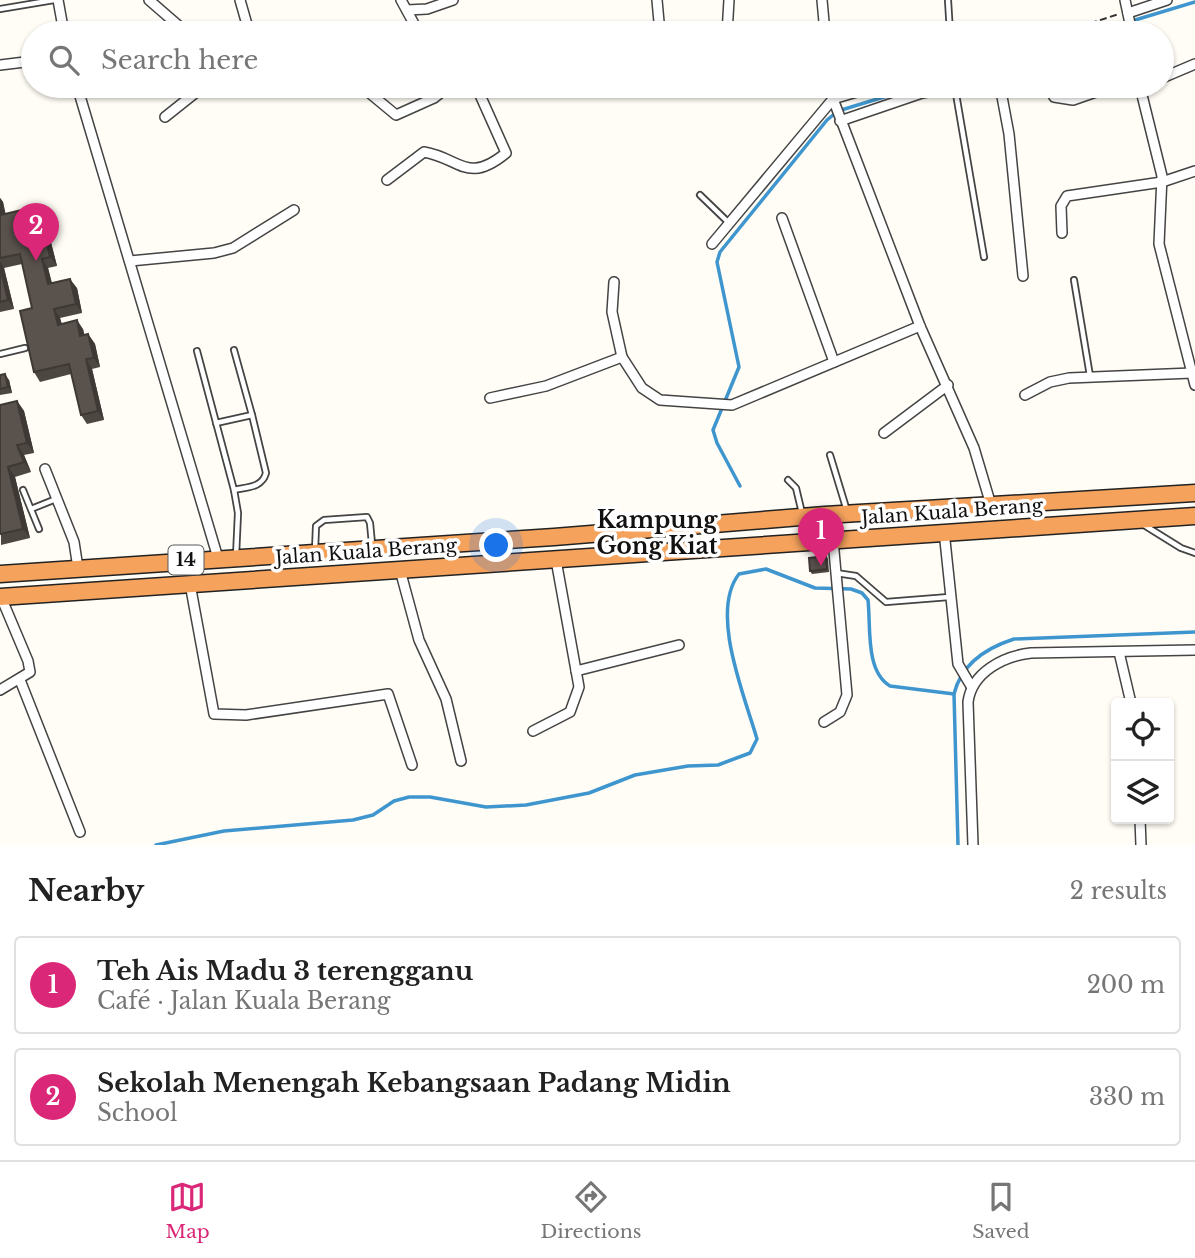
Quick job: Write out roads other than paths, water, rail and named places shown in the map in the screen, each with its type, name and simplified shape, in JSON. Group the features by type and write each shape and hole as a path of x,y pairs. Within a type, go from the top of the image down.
{"highway":[{"name":"Jalan Kuala Berang","path":"0,574 847,514 1195,493"},
{"name":"Jalan Kuala Berang","path":"1,597 1195,516"},
{"path":"375,548 396,557 400,570"}],"street":[{"path":"56,0 61,21"},
{"path":"149,0 173,21"},
{"path":"240,0 246,21"},
{"path":"401,0 413,21"},
{"path":"407,10 427,9 453,0"},
{"path":"657,0 659,21"},
{"path":"728,21 729,0"},
{"path":"822,0 824,21"},
{"path":"1125,0 1130,21"},
{"path":"1133,21 1167,0"},
{"path":"0,65 21,62"},
{"path":"1174,73 1195,64"},
{"path":"81,98 218,558"},
{"path":"165,117 189,98"},
{"path":"375,98 396,115 434,98"},
{"path":"387,180 424,152 458,167 474,169 489,164 506,153 481,98"},
{"path":"832,98 920,326 974,448 991,505"},
{"path":"712,244 833,102 844,98"},
{"path":"839,119 908,98"},
{"path":"1002,98 1009,134 1023,276"},
{"path":"1056,98 1064,101 1074,98"},
{"path":"1144,98 1162,182 1159,244 1195,385"},
{"path":"1062,233 1061,206 1067,196 1162,182 1195,171"},
{"path":"130,261 214,253 233,248 294,210"},
{"path":"782,218 834,362"},
{"path":"614,282 612,312 622,357 650,396 660,400 732,405 920,326"},
{"path":"490,398 546,386 622,357"},
{"path":"1025,395 1050,382 1090,376 1192,373"},
{"path":"884,433 948,386"},
{"path":"45,469 74,542 78,568"},
{"path":"944,531 958,664 969,684 973,845"},
{"path":"824,722 840,712 847,695 832,540"},
{"path":"533,731 564,716 573,708 579,687 556,560"},
{"path":"400,570 419,640 446,699 461,761"},
{"path":"190,584 214,714 246,715 388,694 412,765"},
{"path":"0,690 30,672 29,661 1,597"},
{"path":"576,671 679,645"},
{"path":"969,684 1013,655 1195,650"},
{"path":"1119,652 1130,698"},
{"path":"20,680 80,832"},
{"path":"1140,824 1142,845"}],"lane":[{"path":"0,9 56,0"},
{"path":"948,0 949,21"},
{"path":"959,98 984,257"},
{"path":"700,195 729,223"},
{"path":"1074,280 1090,376"},
{"path":"0,354 25,348"},
{"path":"234,349 266,473 259,485 234,490"},
{"path":"197,351 234,490 238,513 236,557"},
{"path":"216,423 252,415"},
{"path":"830,455 847,514"},
{"path":"788,480 796,488 803,517"},
{"path":"23,490 39,529"},
{"path":"30,509 57,498"},
{"path":"315,552 315,532 319,522 361,516 370,523 375,548"},
{"path":"1137,520 1181,548 1195,553"},
{"path":"836,578 856,576 886,602 949,597"}],"waterway":[{"path":"1132,21 1195,2"},
{"path":"740,486 713,430 739,367 717,262 720,252 827,120 838,111 881,98"},
{"path":"156,845 224,831 353,820 373,815 394,801 409,797 430,797 486,807 526,805 589,793 635,775 688,766 718,765 750,753 757,739 738,678 728,632 727,610 731,590 739,574 766,569 815,588 851,589 862,593 868,600 871,648 876,670 882,679 890,686 954,694"},
{"path":"958,845 954,694 962,674 976,659 994,647 1014,639 1195,632"}],"place":[{"name":"Sekolah Menengah Kebangsaan Padang Midin","path":"36,261"},
{"name":"Teh Ais Madu 3 terengganu","path":"821,566"}],"district":[{"name":"Kampung Gong Kiat","path":"657,533"}]}
